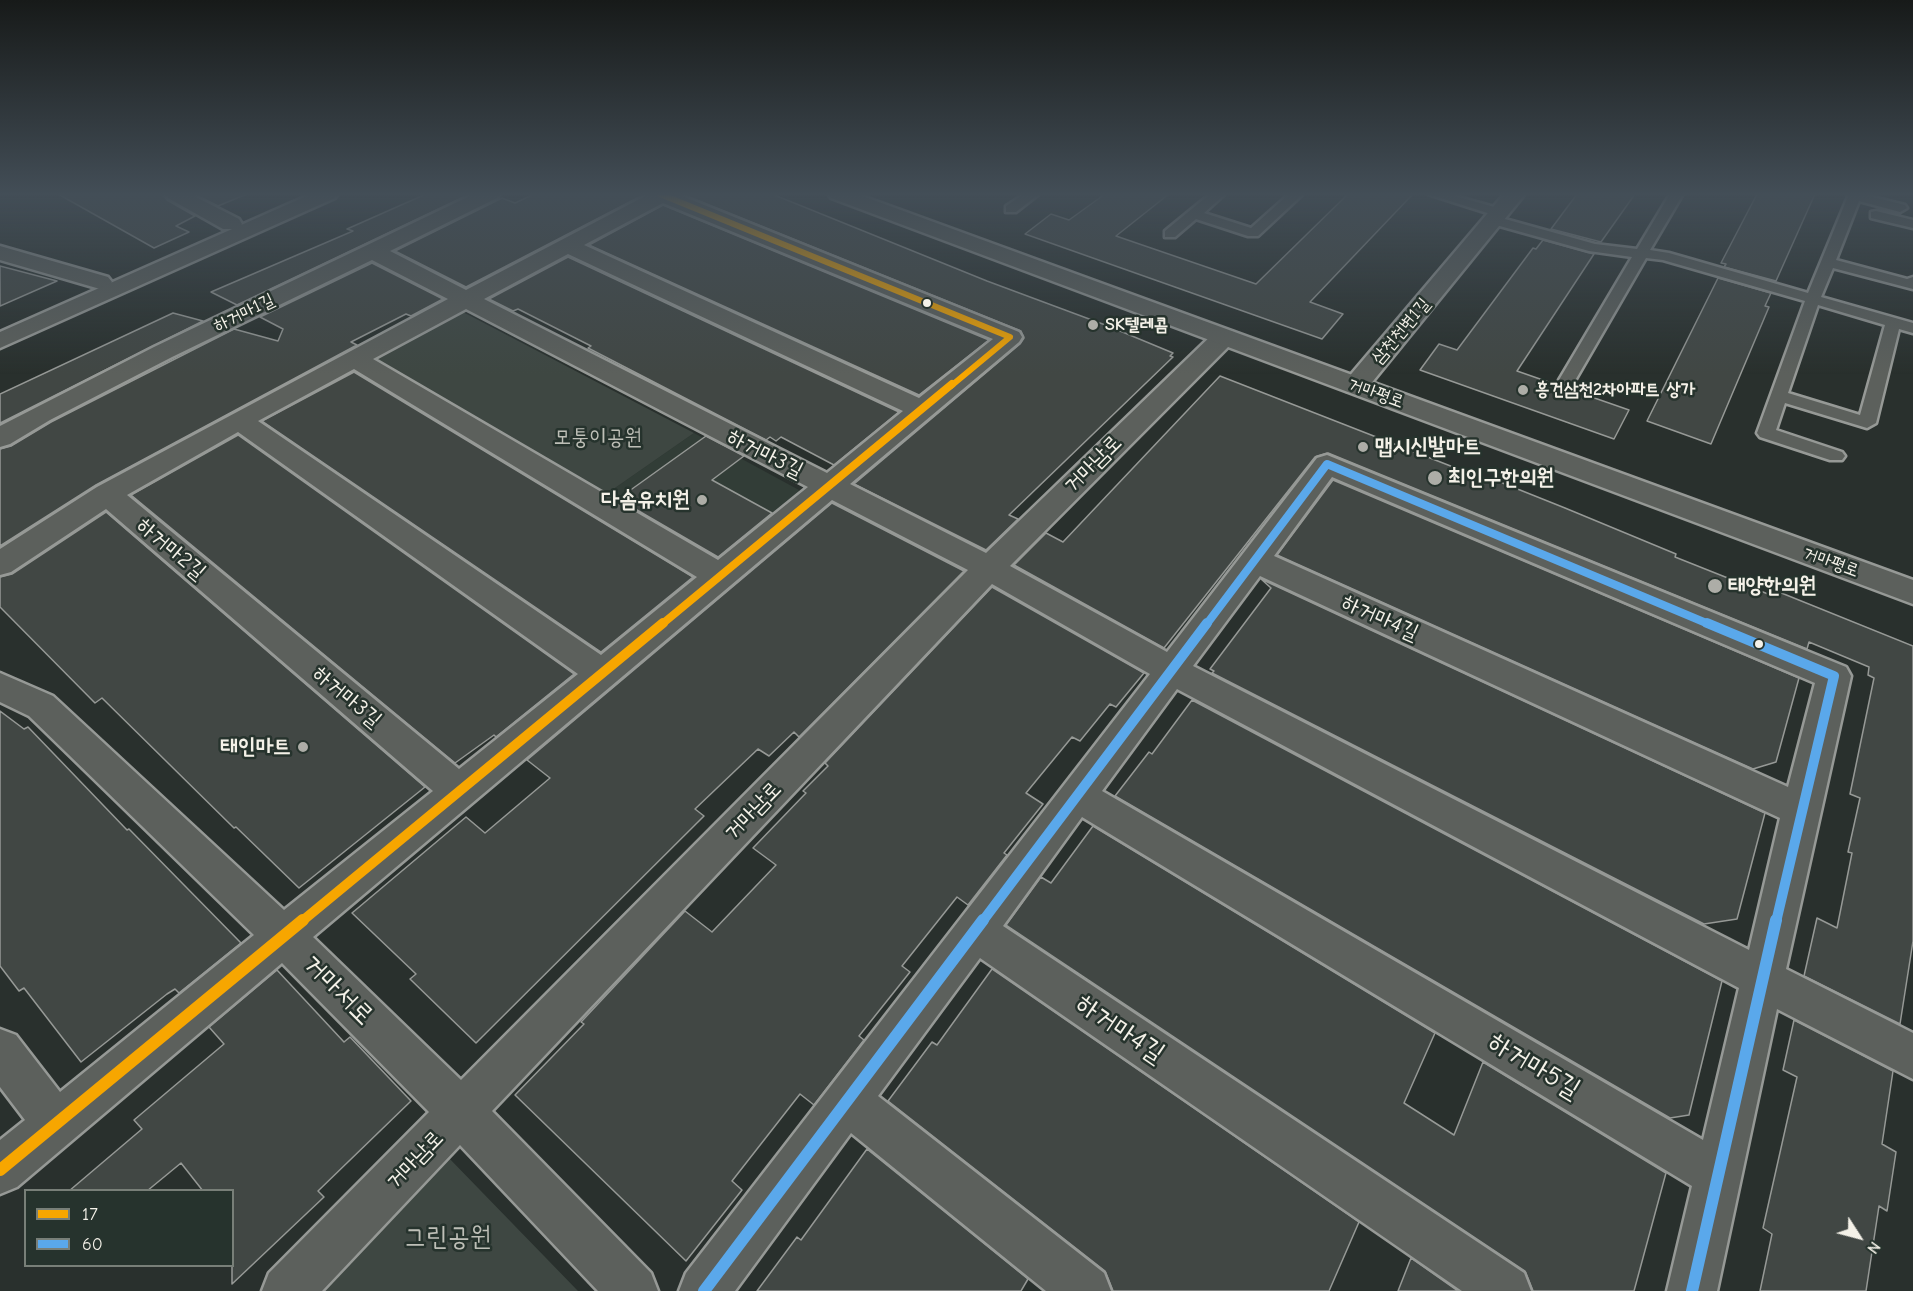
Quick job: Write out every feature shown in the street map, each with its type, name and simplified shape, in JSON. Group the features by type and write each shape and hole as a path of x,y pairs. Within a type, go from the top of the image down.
{"street":[{"path":"1,254 100,282"},
{"path":"0,327 163,254"},
{"path":"0,340 193,254"},
{"name":"하거마1길","path":"0,438 41,414 153,357 365,254"},
{"path":"378,254 464,300"},
{"path":"0,564 106,494 239,420 550,254"},
{"path":"584,254 922,410"},
{"name":"하거마3길","path":"0,1170 1010,337 808,254"},
{"name":"거마평로","path":"1006,254 1913,592"},
{"name":"삼천천변1길","path":"1356,385 1465,254"},
{"name":"하거마3길","path":"464,300 989,568"},
{"name":"거마남로","path":"287,1291 989,568 1224,337"},
{"path":"354,358 720,576"},
{"path":"239,420 602,673"},
{"path":"704,1291 1327,464 1834,676 1762,977 1692,1291"},
{"name":"하거마2길","path":"106,494 236,604"},
{"name":"하거마4길","path":"1254,561 1801,810"},
{"path":"989,568 1171,670 1913,1057"},
{"name":"하거마3길","path":"236,604 458,790"},
{"name":"거마서로","path":"0,686 41,706 283,936 461,1112 633,1291"},
{"name":"하거마5길","path":"1077,795 1718,1175"},
{"name":"하거마4길","path":"975,931 1506,1291"},
{"path":"0,1051 56,1124"},
{"path":"847,1101 1086,1291"}],"lane":[{"path":"1567,380 1642,254"},
{"path":"1645,254 1664,256 1913,328"},
{"path":"1831,254 1766,433 1836,456"},
{"path":"1828,262 1912,285 1913,281"},
{"path":"1779,396 1868,423 1893,322"}],"shaded area":[{"name":"다솜유치원","path":"694,433 799,490 796,503 723,562 713,563 602,497"}],"green space":[{"name":"모퉁이공원","path":"461,311 694,433 602,497 368,360"},
{"name":"그린공원","path":"447,1156 578,1291 316,1291"}],"building":[{"path":"299,254 344,254 237,305 211,292"},
{"path":"401,254 529,254 466,287"},
{"path":"609,254 782,254 989,340 919,395"},
{"path":"831,254 921,254 1173,353 1170,356 1173,357 1009,515 1018,519 986,550 854,484 1020,344 1024,338 1021,331"},
{"path":"1082,254 1169,254 1256,284 1286,254 1356,254 1310,302 1343,314 1322,339"},
{"path":"1528,254 1594,254 1517,371 1629,410 1614,439 1420,370 1439,344 1457,350"},
{"path":"1726,254 1788,254 1776,281 1724,267 1726,264 1721,263"},
{"path":"568,257 899,412 834,465 781,437 776,441 770,437 766,440 588,348 591,346 518,309 513,311 489,299"},
{"path":"372,263 443,299 411,316 406,314 351,342 357,345 96,485 0,546 0,449 11,446 51,422 234,329 278,341 283,329 260,317"},
{"path":"0,266 57,281 0,306"},
{"path":"1718,278 1771,293 1765,306 1769,307 1711,444 1647,421"},
{"path":"173,313 203,321 0,423 0,394"},
{"path":"354,372 693,577 601,652 262,421"},
{"path":"1220,376 1489,481 1490,478 1773,596 1774,590 1913,646 1913,941 1900,1024 1804,976 1817,918 1837,928 1852,853 1848,852 1860,798 1850,794 1874,678 1868,675 1869,667 1809,642 1807,649 1328,453 1315,457 1164,648 1014,565 1046,533 1063,542"},
{"path":"238,435 574,674 496,737 494,735 455,763 131,495"},
{"name":"다솜유치원","path":"706,436 744,456 712,480 772,513 718,557 618,499"},
{"path":"1333,480 1799,678 1776,762 1753,769 1277,555"},
{"path":"832,503 964,571 799,737 794,732 769,756 758,749 695,809 704,816 476,1043 410,979 416,974 352,913 466,817 485,833 550,778 527,760"},
{"path":"106,512 425,787 299,888 236,827 234,828 102,698 95,703 0,607 0,577 12,574"},
{"path":"1261,579 1765,813 1737,919 1704,924 1212,673 1214,671 1210,669 1271,588"},
{"path":"992,587 1144,673 1116,707 1110,704 1080,741 1072,737 1026,793 1043,804 1004,853 1007,855 968,905 957,897 902,966 910,972 859,1036 864,1040 814,1105 800,1094 732,1181 742,1190 686,1261 515,1095 584,1024 581,1022 685,911 712,932 776,865 753,848 806,793 803,791 828,766 825,763"},
{"path":"1192,700 1722,981 1689,1115 1670,1118 1115,796 1149,752 1152,754"},
{"path":"0,711 24,729 28,727 127,830 129,829 241,943 179,993 175,989 167,994 81,1062 24,988 19,991 0,966"},
{"path":"1093,826 1435,1033 1404,1103 1454,1135 1483,1062 1666,1173 1634,1291 1533,1291 1525,1271 1006,925 1041,877 1051,883"},
{"path":"992,969 1359,1222 1329,1291 1113,1291 1105,1271 888,1101 932,1042 937,1045"},
{"path":"277,970 344,1042 350,1037 411,1101 318,1191 324,1197 232,1284 234,1189 201,1189 181,1163 149,1189 71,1189 142,1129 134,1120 224,1044 209,1027"},
{"path":"1794,1020 1893,1071 1882,1144 1896,1152 1887,1211 1879,1206 1866,1291 1760,1291 1772,1234 1763,1228 1797,1077 1783,1070"},
{"path":"867,1149 1028,1279 1021,1291 757,1291 797,1237 801,1240"},
{"path":"1411,1258 1458,1291 1398,1291"}],"transit line":[{"name":"17","path":"0,1170 1010,337 807,254"},
{"name":"60","path":"704,1291 1327,464 1834,676 1801,810 1692,1291"}],"place":[{"name":"SK텔레콤","path":"1093,325"},
{"name":"흥건삼천2차아파트 상가","path":"1523,390"},
{"name":"맵시신발마트","path":"1363,447"},
{"name":"최인구한의원","path":"1435,478"},
{"name":"다솜유치원","path":"702,500"},
{"name":"태양한의원","path":"1715,586"},
{"name":"태인마트","path":"303,747"}]}
